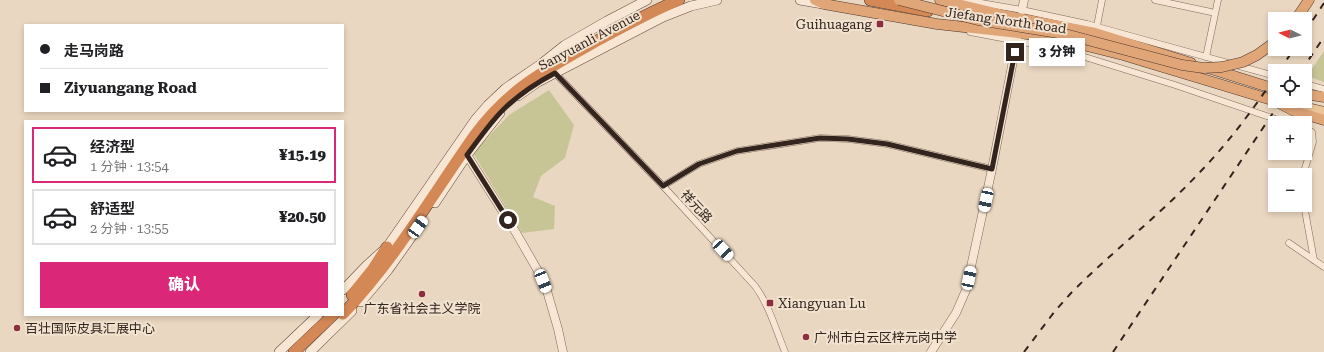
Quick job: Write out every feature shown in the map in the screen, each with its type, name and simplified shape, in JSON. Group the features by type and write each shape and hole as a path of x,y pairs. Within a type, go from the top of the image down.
{"highway":[{"path":"344,314 387,264 477,132 503,102 521,86 544,71 640,18 680,0"},
{"path":"870,0 1065,34 1171,62 1204,68 1222,67 1243,62 1268,47"},
{"path":"899,0 978,20"},
{"name":"Jiefang North Road","path":"940,0 1109,37 1268,87"},
{"path":"1301,12 1309,0"},
{"name":"Jiefang North Road","path":"820,1 954,26 1035,35 1093,47 1268,99"},
{"path":"1312,95 1324,97"},
{"name":"Jiefang North Road","path":"1288,108 1324,120"},
{"path":"344,303 373,269 387,247"},
{"path":"294,352 332,316"},
{"path":"304,352 342,316"}],"main road":[{"name":"Sanyuanli Avenue","path":"344,289 387,247 488,104 515,81 541,64 572,40 612,18 649,4 668,0"},
{"name":"Sanyuanli Avenue","path":"310,352 376,285 398,257 467,155 488,127 506,107 538,82 663,17 702,2 717,0"},
{"path":"800,0 820,1"},
{"path":"890,0 971,15 1008,16"},
{"path":"1312,103 1324,107"},
{"name":"Jiefang North Road","path":"1306,108 1324,112"},
{"path":"279,352 317,316"}],"street":[{"path":"964,0 1022,10 1097,26 1268,74"},
{"path":"1022,10 1024,0"},
{"path":"1097,26 1102,0"},
{"path":"1155,0 1211,12"},
{"path":"1206,57 1218,0"},
{"path":"954,26 970,32 1058,49 1175,85 1268,117"},
{"path":"931,352 956,314 966,290 992,169 1017,40"},
{"name":"祥元路","path":"555,73 663,186 758,289 768,310 784,352"},
{"path":"1312,86 1324,89"},
{"path":"663,186 699,164 737,151 820,138 848,139 887,144 992,169"},
{"path":"467,155 523,244 538,271 547,291 563,352"},
{"path":"1305,212 1314,260"},
{"path":"1289,243 1324,267"}],"shaded area":[{"path":"1324,51 1324,82 1312,78 1312,69"},
{"path":"549,90 574,125 565,158 541,176 533,197 555,206 554,229 522,233 473,153 509,115"}],"railway":[{"path":"1312,21 1324,3"},
{"path":"1306,64 1324,37"},
{"path":"1284,64 1289,56"},
{"path":"1024,352 1055,311 1072,292 1185,188 1210,161 1258,102 1268,87"},
{"path":"1113,352 1276,108"}],"place":[{"name":"Guihuagang","path":"880,24"},
{"name":"广东省社会主义学院","path":"422,294"},
{"name":"Xiangyuan Lu","path":"770,303"},
{"name":"百壮国际皮具汇展中心","path":"17,328"},
{"name":"广州市白云区梓元岗中学","path":"806,337"}],"route":[{"path":"508,220 467,155 488,127 506,107 538,82 555,73 663,186 699,164 737,151 820,138 848,139 887,144 992,169 1015,52"}]}
